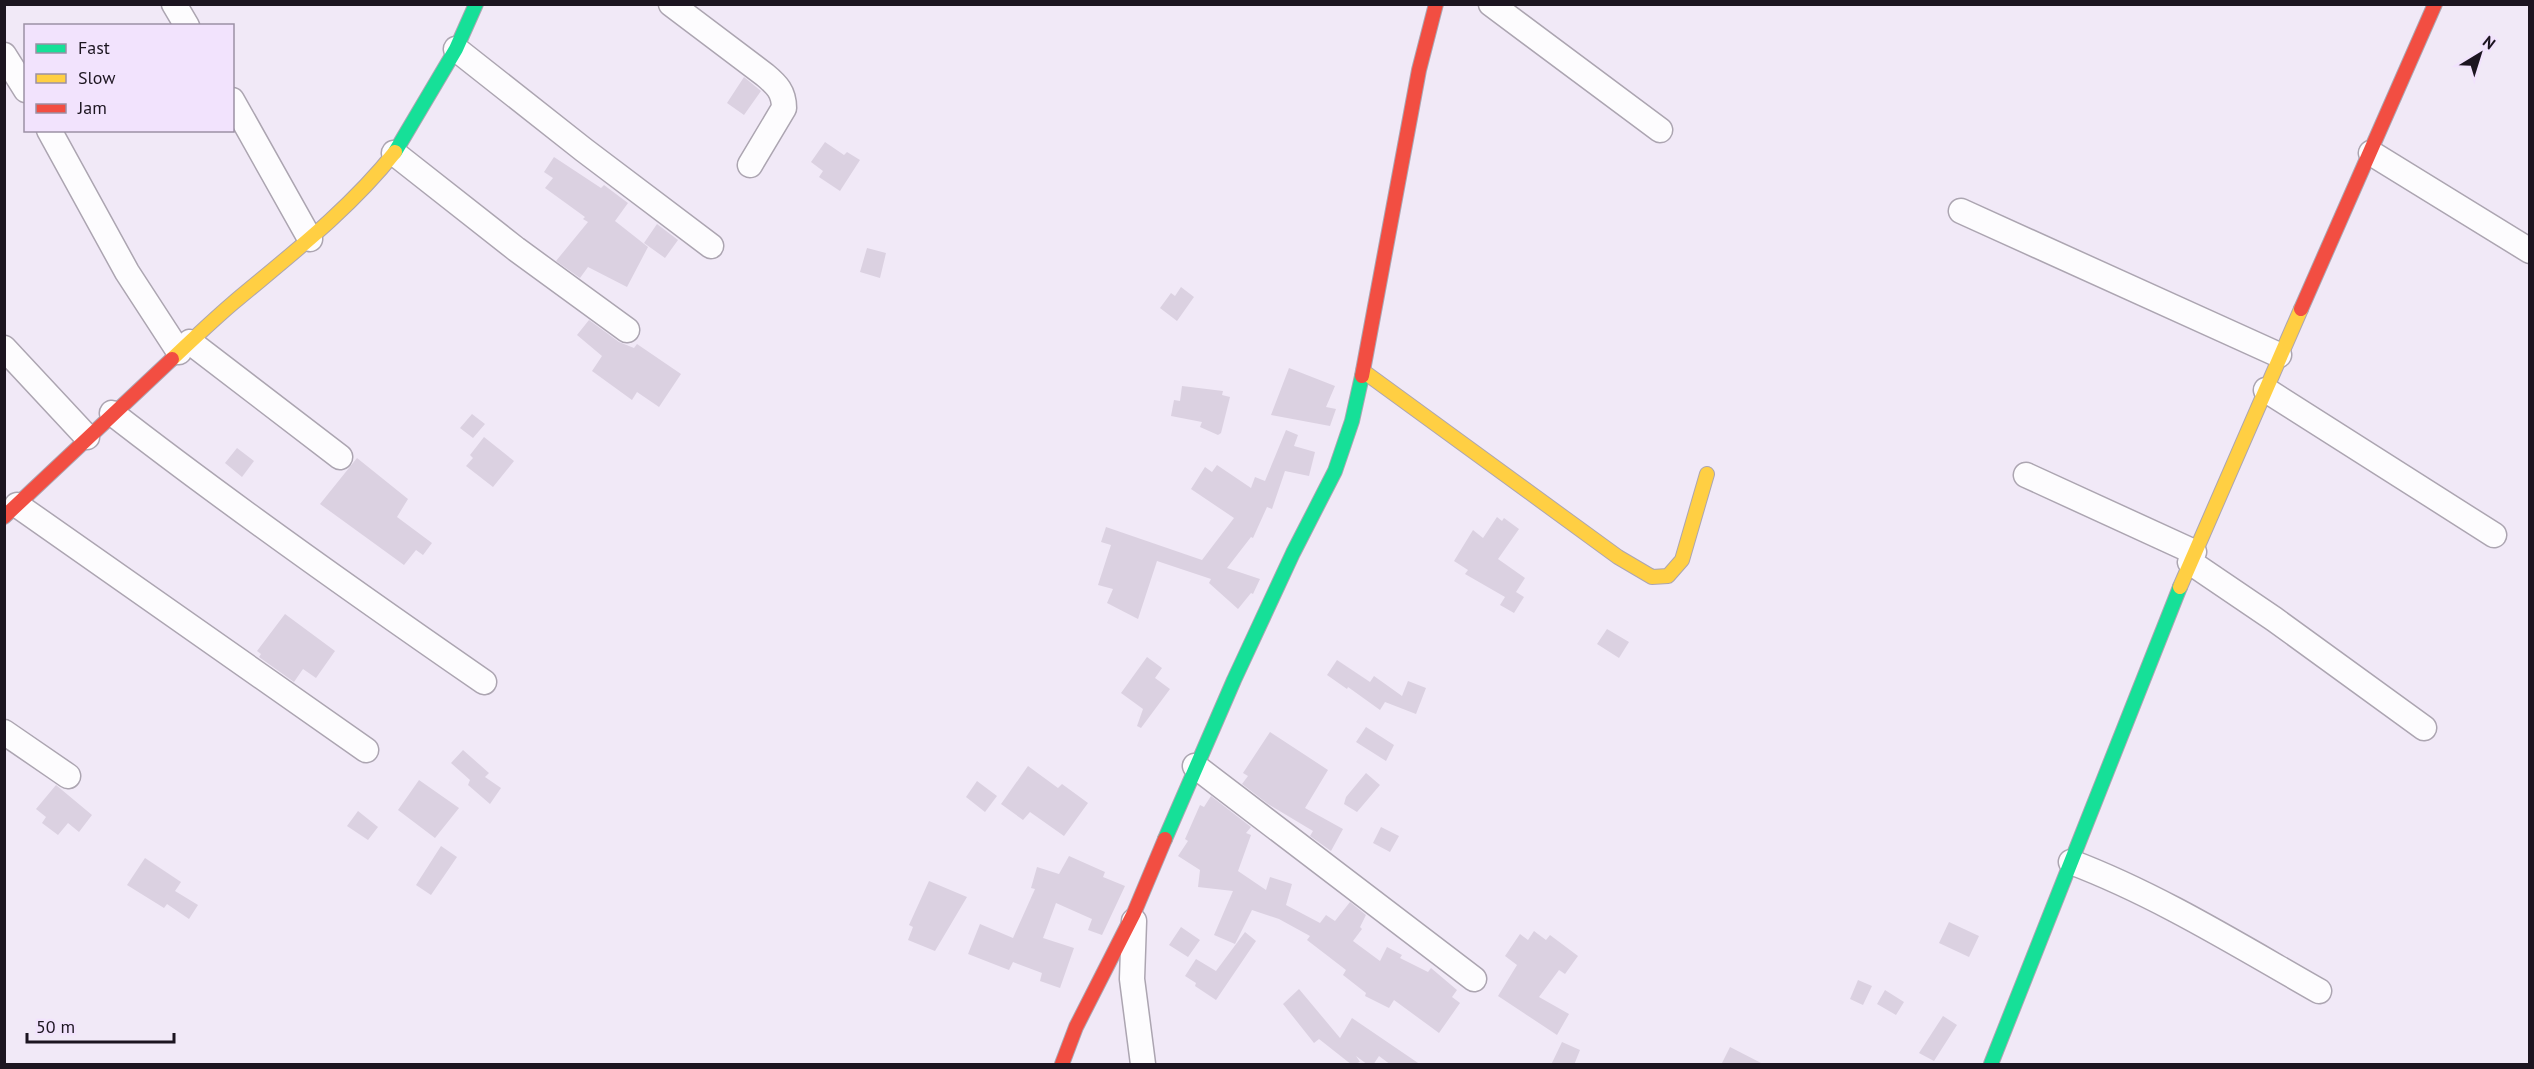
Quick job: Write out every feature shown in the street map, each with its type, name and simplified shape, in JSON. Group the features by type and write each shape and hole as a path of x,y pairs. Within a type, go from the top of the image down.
{"street":[{"path":"174,4 186,24"},
{"path":"366,750 11,511 112,413 310,239 371,179 394,153 456,49 476,4"},
{"path":"671,4 765,75 778,86 784,98 784,108 750,165"},
{"path":"1062,1065 1076,1028 1134,913 1195,766 1293,553 1335,471 1352,421 1363,371 1419,70 1437,4"},
{"path":"1491,4 1660,130"},
{"path":"1991,1065 2192,557 2435,4"},
{"path":"456,49 711,246"},
{"path":"4,55 24,87"},
{"path":"234,104 310,239"},
{"path":"50,132 127,272 185,347 340,457"},
{"path":"394,153 516,249 627,330"},
{"path":"2371,153 2529,251"},
{"path":"1961,211 2279,355"},
{"path":"4,348 87,437"},
{"path":"1363,371 1618,557 1651,578 1667,578 1676,571 1682,560 1707,474"},
{"path":"2266,390 2494,535"},
{"path":"112,413 325,572 484,682"},
{"path":"2026,475 2192,557 2424,729"},
{"path":"4,732 68,776"},
{"path":"1195,766 1474,979"},
{"path":"2071,862 2103,874 2177,911 2319,991"},
{"path":"1134,913 1132,979 1143,1065"}],"building":[{"path":"744,77 761,91 744,115 727,103"},
{"path":"825,142 844,155 847,152 860,160 840,191 819,177 823,171 811,162"},
{"path":"554,157 601,188 604,185 628,203 615,221 648,247 627,287 588,267 580,278 556,261 588,222 583,219 585,217 545,188 553,178 544,172"},
{"path":"657,224 678,240 665,258 644,243"},
{"path":"867,248 886,253 880,278 860,272"},
{"path":"1181,287 1194,297 1177,321 1160,308 1171,293 1175,296"},
{"path":"589,320 619,342 634,348 637,344 681,374 659,407 637,392 632,400 592,371 602,356 577,335"},
{"path":"1289,368 1335,386 1326,407 1336,409 1330,426 1271,415"},
{"path":"1182,386 1223,391 1222,395 1230,397 1221,433 1218,435 1200,427 1202,422 1171,416 1174,400 1180,401"},
{"path":"472,414 485,424 473,438 460,428"},
{"path":"1286,430 1298,435 1294,446 1315,452 1309,476 1285,471 1272,509 1267,507 1253,538 1251,537 1227,568 1260,579 1253,594 1251,593 1238,609 1209,583 1211,579 1157,561 1138,619 1107,603 1113,589 1098,585 1111,545 1101,542 1106,527 1202,560 1234,518 1191,489 1205,467 1212,472 1217,465 1251,488 1255,477 1265,481"},
{"path":"484,437 514,461 493,487 466,466 473,458 470,455"},
{"path":"237,448 254,461 242,477 225,463"},
{"path":"357,458 408,499 397,517 432,543 423,555 416,550 404,565 320,504"},
{"path":"1497,517 1502,521 1504,518 1519,529 1498,559 1525,578 1516,592 1524,597 1514,613 1500,605 1505,597 1465,574 1468,570 1454,561 1473,530 1483,538"},
{"path":"285,614 335,651 316,678 303,669 294,682 259,657 261,654 257,651"},
{"path":"1607,629 1629,642 1619,658 1597,644"},
{"path":"1147,657 1162,668 1155,678 1170,689 1141,728 1137,726 1143,709 1121,693"},
{"path":"1337,660 1370,682 1374,676 1402,696 1408,681 1426,688 1416,714 1385,702 1380,710 1348,687 1347,689 1327,675"},
{"path":"1366,727 1394,745 1386,761 1356,742"},
{"path":"1270,732 1328,770 1305,808 1343,829 1331,851 1310,836 1313,831 1268,804 1242,784 1248,776 1243,773"},
{"path":"463,750 489,773 485,777 501,788 490,804 468,785 470,780 451,763"},
{"path":"1028,766 1058,788 1062,784 1088,803 1064,836 1030,812 1023,820 1001,804"},
{"path":"1366,773 1380,785 1357,812 1344,804 1346,797"},
{"path":"419,780 459,808 435,838 398,810"},
{"path":"977,781 997,796 985,812 966,797"},
{"path":"56,785 92,815 79,832 68,823 58,835 42,823 46,817 36,809"},
{"path":"1211,796 1251,827 1246,833 1251,835 1238,871 1266,890 1270,877 1292,884 1286,905 1320,923 1326,915 1335,921 1350,902 1366,915 1360,927 1362,929 1353,941 1380,961 1387,947 1402,955 1400,958 1428,972 1431,968 1457,990 1452,997 1460,1003 1439,1033 1394,1000 1389,1008 1365,996 1366,993 1343,975 1346,970 1307,940 1310,936 1279,919 1252,910 1235,944 1214,935 1233,891 1198,887 1200,870 1178,856 1188,841 1185,839 1200,805 1204,807"},
{"path":"358,811 378,827 368,840 347,826"},
{"path":"1381,827 1399,836 1390,852 1373,843"},
{"path":"441,846 457,857 431,895 416,885"},
{"path":"1069,856 1105,872 1103,877 1125,886 1102,935 1088,930 1092,919 1056,903 1043,938 1074,948 1060,988 1040,981 1042,973 1013,962 1009,970 968,954 980,924 1013,938 1035,889 1031,888 1037,867 1059,874"},
{"path":"145,858 181,882 175,891 198,905 189,919 167,904 164,908 127,885"},
{"path":"929,881 967,897 935,951 908,940 913,927 909,925"},
{"path":"1949,922 1979,936 1969,957 1939,943"},
{"path":"1181,927 1200,940 1188,957 1169,945"},
{"path":"1534,931 1546,940 1550,935 1578,956 1565,974 1559,970 1539,997 1569,1014 1557,1035 1498,996 1517,965 1505,956 1520,934 1528,940"},
{"path":"1245,932 1256,941 1216,1000 1185,976 1196,959 1216,971"},
{"path":"1858,980 1872,986 1863,1005 1850,999"},
{"path":"1299,989 1340,1038 1352,1018 1421,1065 1391,1065 1379,1056 1373,1065 1368,1065 1356,1056 1360,1062 1352,1065 1319,1039 1314,1043 1283,1004"},
{"path":"1885,990 1904,1002 1896,1015 1877,1004"},
{"path":"1943,1016 1957,1025 1934,1061 1919,1053"},
{"path":"1562,1042 1580,1050 1574,1065 1551,1065"},
{"path":"1730,1047 1765,1065 1721,1065"}],"traffic: fast":[{"path":"395,152 456,49 476,4"},
{"path":"1165,839 1234,680 1293,553 1335,471 1352,421 1362,376"},
{"path":"1991,1064 2180,587"}],"traffic: slow":[{"path":"172,359 338,213 395,152"},
{"path":"2180,587 2301,309"},
{"path":"1363,371 1618,557 1652,577 1668,576 1682,560 1707,474"}],"traffic: jam":[{"path":"1362,376 1419,70 1436,4"},
{"path":"2301,309 2435,4"},
{"path":"4,517 172,359"},
{"path":"1062,1064 1076,1027 1134,913 1165,839"}]}
